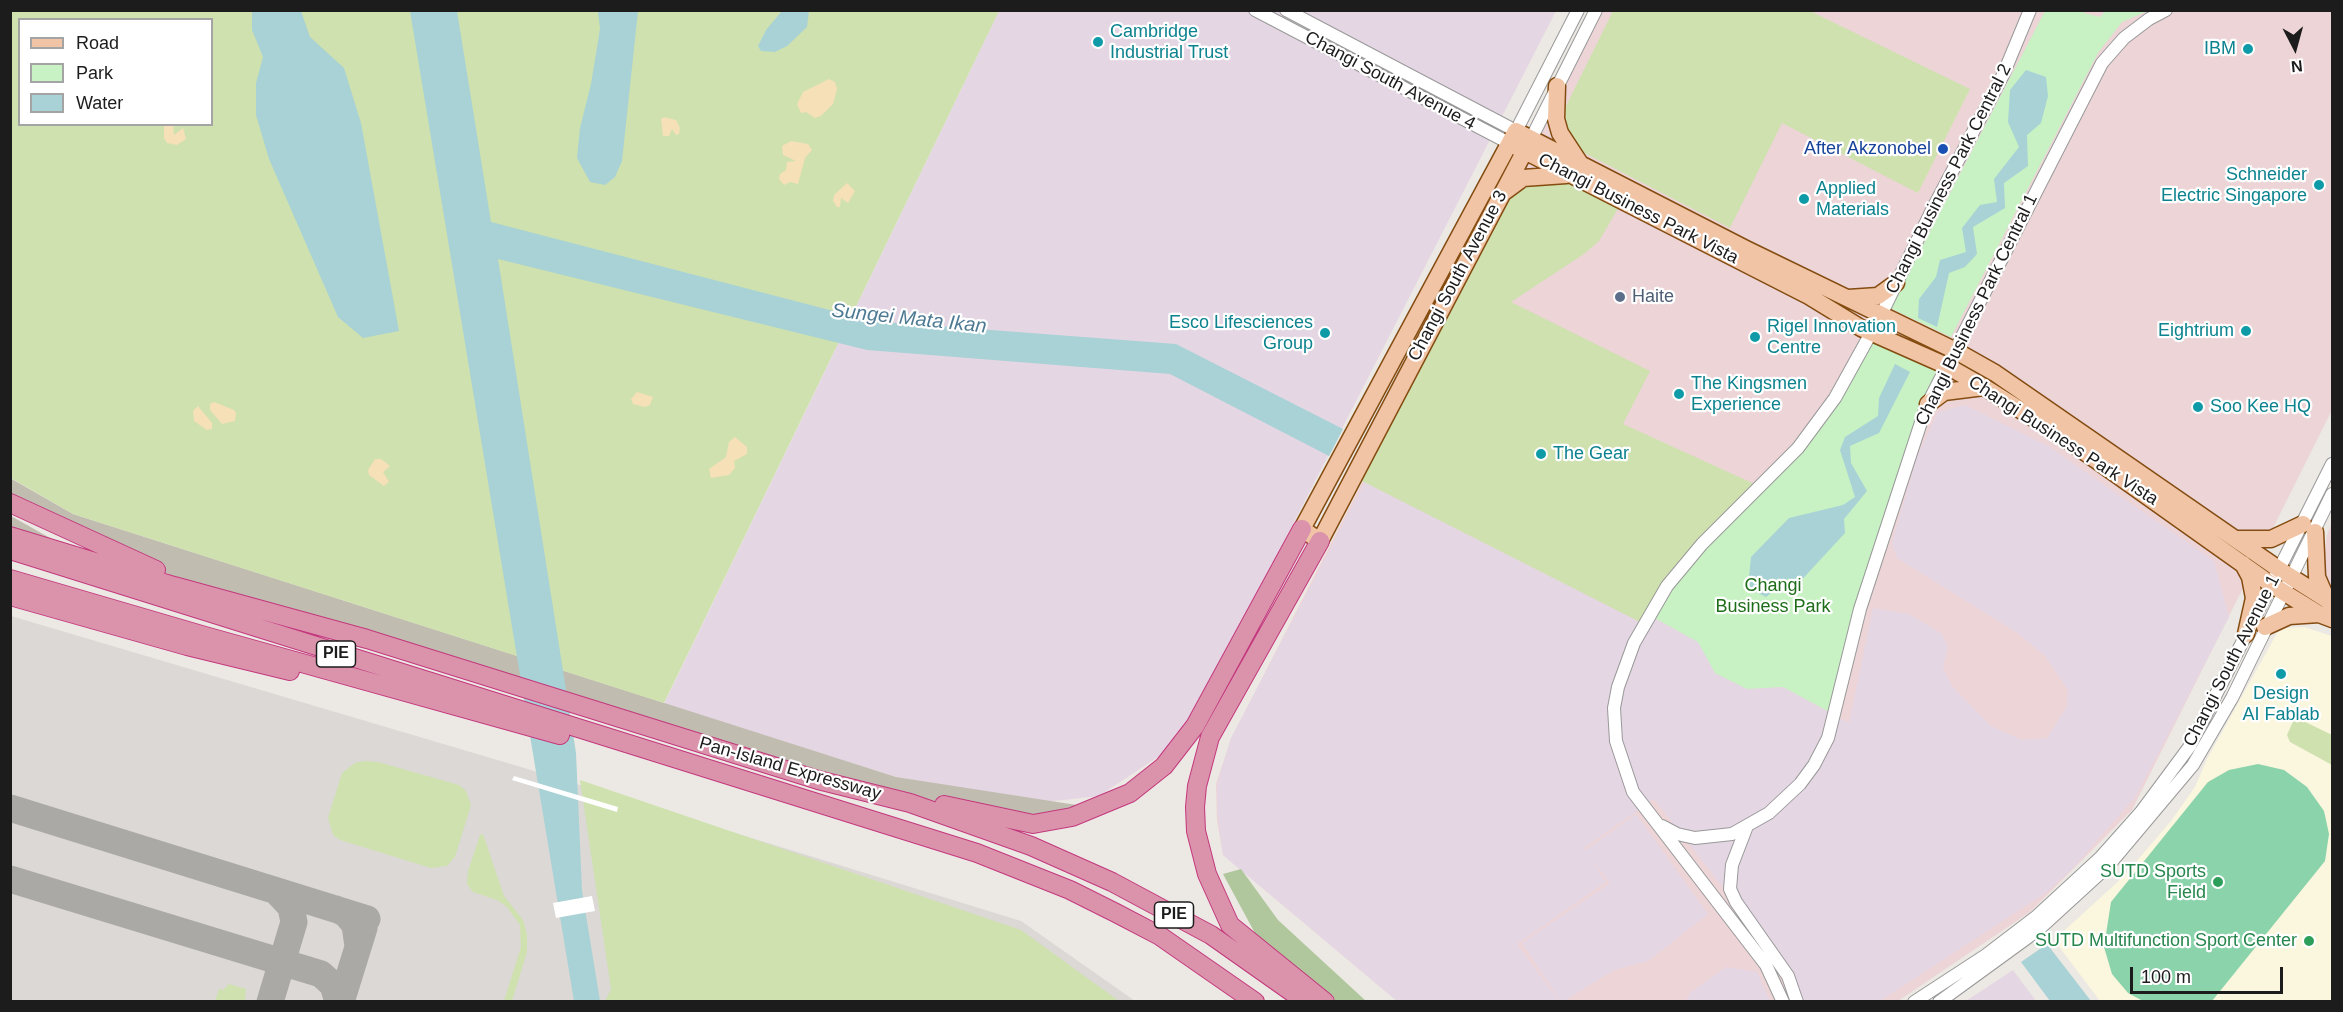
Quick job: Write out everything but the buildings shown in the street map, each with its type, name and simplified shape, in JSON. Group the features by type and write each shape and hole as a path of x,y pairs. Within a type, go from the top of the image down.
{"highway":[{"path":"10,503 118,554 245,604"},
{"path":"910,803 933,803 1033,824 1072,817 1130,793 1164,766 1196,726 1302,529"},
{"name":"PIE","path":"10,537 174,586 245,604"},
{"path":"1320,541 1210,737 1197,786 1196,831 1207,874 1230,926 1325,1002"},
{"name":"PIE","path":"10,550 518,716 977,853 1070,890 1160,936 1255,1002"},
{"path":"10,579 404,692"},
{"path":"10,596 263,666 518,716"},
{"name":"Pan-Island Expressway","path":"245,604 818,780 910,803 1031,846 1112,882 1211,935 1306,1002"}],"main road":[{"path":"1499,197 1511,184 1523,178 1576,170 1560,133 1556,111 1557,86"},
{"name":"Changi Business Park Vista","path":"1520,141 1872,332 1947,366 1984,387 2065,438 2243,563 2281,581"},
{"name":"Changi South Avenue 3","path":"1320,541 1499,197 1520,141"},
{"name":"Changi South Avenue 3","path":"1302,529 1520,141"},
{"name":"Changi Business Park Vista","path":"1576,170 1956,351 2027,394 2236,539 2281,581"},
{"path":"1847,298 1878,296 1896,283"},
{"path":"1928,404 1944,392 1984,387"},
{"path":"2236,539 2268,539 2309,528 2317,578 2328,609"},
{"path":"1302,529 1320,541"},
{"path":"2243,563 2250,577 2254,597 2246,634"},
{"path":"2281,581 2328,609"},
{"path":"2265,627 2289,616 2328,609"}],"street":[{"name":"Changi South Avenue 4","path":"1255,10 1520,141"},
{"name":"Changi South Avenue 4","path":"1286,10 1520,141"},
{"name":"Changi South Avenue 3","path":"1520,141 1578,10"},
{"name":"Changi South Avenue 3","path":"1520,141 1557,86 1596,10"},
{"name":"Changi Business Park Central 2","path":"1783,1002 1766,965 1633,792 1616,741 1614,708 1618,687 1634,643 1667,586 1698,548 1797,448 1835,398 1881,315 2003,75 2030,10"},
{"name":"Changi Business Park Central 1","path":"1658,824 1677,834 1695,838 1732,834 1769,813 1800,784 1814,765 1828,738 1860,609 1907,459 1928,404 2102,63 2124,38 2149,19 2166,10"},
{"name":"Changi South Avenue 1","path":"2309,528 2332,464"},
{"name":"Changi South Avenue 1","path":"1914,1002 1986,955 2037,916 2115,841 2141,812 2190,746 2246,634 2281,581 2309,528 2332,494"},
{"name":"Changi South Avenue 1","path":"1939,1002 2038,930 2109,865 2193,765 2225,712 2265,627 2281,581"},
{"path":"1748,826 1737,850 1729,879 1736,902 1788,976 1797,1002"}],"shaded area":[{"path":"999,11 1556,11 1188,729 1158,757 1099,796 1045,802 896,777 664,704"},
{"name":"Changi Business Park","path":"1603,11 2332,11 2332,410 2132,810 2030,912 1898,1001 1397,1001 1223,855 1217,820 1216,784 1231,739"},
{"path":"1965,405 2048,446 2214,561 2229,617 2136,796 2073,868 2047,892 1880,1001 1801,1001 1792,976 1654,799 1584,848 1586,850 1636,814 1708,914 1648,961 1614,970 1564,1001 1560,1001 1522,943 1610,883 1590,857 1606,882 1517,944 1559,1001 1397,1001 1223,855 1218,819 1217,784 1231,738 1365,482 1644,624 1649,615 1698,642 1715,673 1747,689 1783,687 1849,723 1873,608 1909,614 1942,634 1948,647 1943,667 1951,685 1991,726 2022,740 2047,738 2067,706 2068,690 2045,656 2019,634 1897,558 1892,543 1917,457 1938,412"},
{"path":"10,478 73,514 896,777 1096,808 1051,822 910,803 245,604 118,554 11,503"},
{"path":"11,516 59,543 11,528"},
{"path":"2332,523 2332,590 2320,584 2327,535"},
{"path":"11,616 521,767 1021,921 1135,1001 11,1002"},
{"path":"2304,627 2332,636 2332,1001 2100,1001 2054,940 2123,877 2171,821 2195,787 2207,759 2277,633 2286,628"},
{"path":"1726,967 1757,972 1770,1001 1686,1001 1690,993"},
{"path":"2013,970 2036,1001 1966,1001"}],"green space":[{"path":"11,11 999,11 664,703 73,514 11,478"},
{"path":"1613,11 1810,11 1970,89 1918,193 1782,123 1730,228 1571,146 1564,110"},
{"path":"2045,11 2085,11 2084,13 2100,17 2105,11 2148,11 2122,22 2098,53 1951,337 1890,308"},
{"path":"1570,175 1619,207 1599,241 1584,254 1511,302 1650,371 1623,424 1761,487 1644,624 1354,477 1511,185"},
{"name":"Changi Business Park","path":"1872,333 1946,367 1925,407 1833,714 1783,687 1747,689 1715,673 1698,642 1649,615 1667,586 1816,424"},
{"path":"2295,717 2332,735 2332,765 2290,742 2287,735"},
{"path":"378,762 459,785 466,791 471,805 455,857 447,866 431,868 340,840 333,835 328,818 342,773 355,763"},
{"name":"SUTD Sports Field","path":"2258,764 2284,770 2307,787 2324,811 2329,834 2325,861 2212,1001 2143,1001 2128,993 2112,974 2104,947 2111,902 2208,782 2229,770"},
{"path":"580,780 1021,930 1119,1001 605,1001 611,989"},
{"path":"483,834 504,896 523,920 527,934 527,952 512,1001 504,1001 521,947 520,925 507,907 497,900 473,892 467,884 468,871 480,835"},
{"path":"1241,869 1278,920 1366,1001 1330,1001 1263,948 1223,874"},
{"path":"229,984 246,989 245,1001 215,1001 219,989 223,990"}],"sand":[{"path":"829,79 835,82 837,89 833,104 821,116 815,118 806,112 801,113 797,104 803,92"},
{"path":"664,117 676,120 680,128 679,134 676,135 672,129 669,136 663,136 661,119"},
{"path":"164,126 173,126 174,135 183,128 186,139 177,145 167,143 164,138"},
{"path":"791,141 808,144 812,150 805,158 798,184 790,182 784,185 779,179 780,174 786,170 787,162 796,161 783,155 782,146"},
{"path":"847,183 855,191 848,203 841,198 840,207 837,207 833,201 834,195"},
{"path":"637,392 653,397 650,405 645,407 633,404 631,399"},
{"path":"214,402 234,410 235,421 222,424 210,410 210,404"},
{"path":"198,406 212,423 212,429 207,430 194,421 193,411"},
{"path":"735,437 747,447 747,454 734,461 735,468 729,475 711,478 709,469 726,457 729,442"},
{"path":"375,459 381,459 390,466 383,472 389,482 384,486 369,475 368,470"}],"water":[{"path":"252,11 301,11 310,37 344,68 361,123 399,331 363,338 338,317 269,159 256,115 256,83 263,57 252,30"},
{"path":"410,11 457,11 491,222 872,321 1176,344 1343,429 1329,456 1170,374 867,350 498,259 576,753 582,891 600,1001 574,1001"},
{"path":"598,11 638,11 622,161 615,177 605,185 590,182 577,158 580,128 591,84 600,29"},
{"path":"782,11 809,11 807,27 787,46 775,52 761,51 758,46 766,30"},
{"path":"2026,70 2046,77 2048,96 2041,123 2027,135 2028,166 2004,183 2005,208 1973,227 1977,254 1965,267 1949,273 1937,327 1918,318 1919,299 1936,277 1940,260 1966,252 1962,228 1980,205 1997,202 1994,179 2019,147 2008,122 2010,90"},
{"path":"1895,364 1910,372 1879,433 1850,446 1851,463 1867,491 1844,519 1845,533 1796,586 1789,578 1766,597 1748,588 1751,557 1789,518 1843,505 1855,497 1840,450 1845,437 1878,416 1879,398"},
{"path":"2047,944 2091,1001 2050,1001 2021,962"}],"pier":[{"path":"514,776 618,807 617,812 512,780"},
{"path":"592,896 595,911 556,918 553,903"}],"taxiway":[{"path":"10,808 367,919"},
{"path":"10,879 321,974 333,985 338,1002"},
{"path":"270,1002 294,922 291,907 276,891"},
{"path":"336,909 346,914 355,925 358,946"},
{"path":"341,1002 364,928"}],"place":[{"name":"Cambridge Industrial Trust","path":"1098,42"},
{"name":"IBM","path":"2248,49"},
{"name":"After Akzonobel","path":"1943,149"},
{"name":"Schneider Electric Singapore","path":"2319,185"},
{"name":"Applied Materials","path":"1804,199"},
{"name":"Haite","path":"1620,297"},
{"name":"Eightrium","path":"2246,331"},
{"name":"Esco Lifesciences Group","path":"1325,333"},
{"name":"Rigel Innovation Centre","path":"1755,337"},
{"name":"The Kingsmen Experience","path":"1679,394"},
{"name":"Soo Kee HQ","path":"2198,407"},
{"name":"The Gear","path":"1541,454"},
{"name":"Design AI Fablab","path":"2281,674"},
{"name":"SUTD Sports Field","path":"2218,882"},
{"name":"SUTD Multifunction Sport Center","path":"2309,941"}],"water label":[{"name":"Sungei Mata Ikan","path":"909,319"}]}
